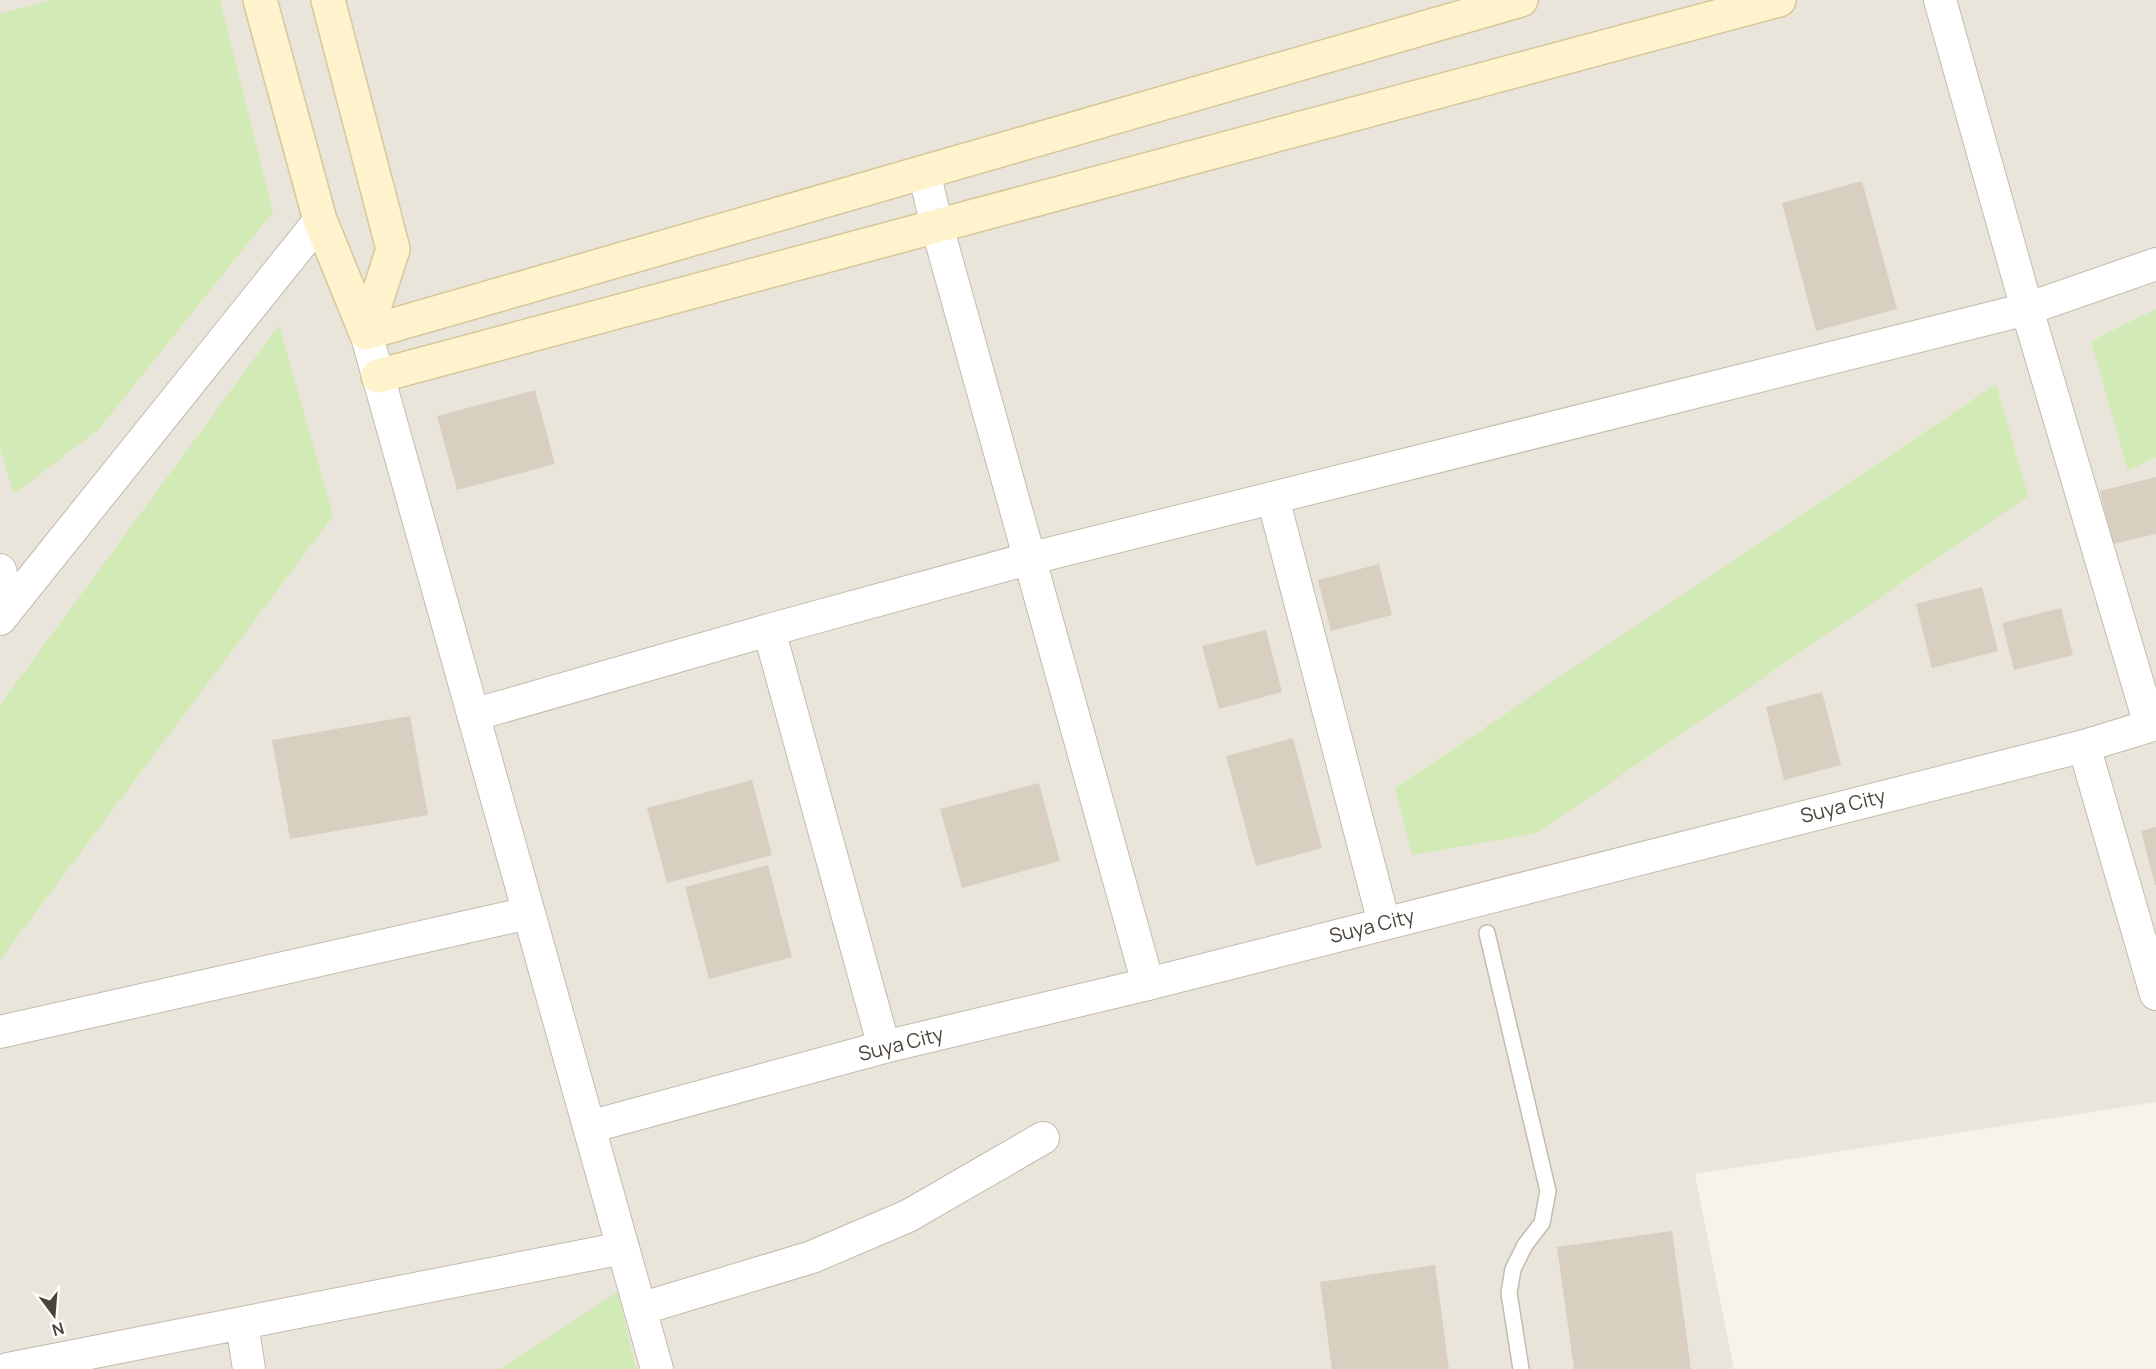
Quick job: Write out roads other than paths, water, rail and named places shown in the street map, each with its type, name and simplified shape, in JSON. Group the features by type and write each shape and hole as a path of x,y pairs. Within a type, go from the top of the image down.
{"street":[{"path":"260,0 320,220 366,333 657,1369"},
{"path":"328,0 393,249 366,333"},
{"path":"366,333 1521,0"},
{"path":"378,376 1779,0"},
{"path":"1940,0 2027,309 2153,724"},
{"path":"924,172 1028,559 1148,984"},
{"path":"5,613 320,220"},
{"path":"473,715 1028,559 2027,309 2156,264"},
{"path":"1273,498 1384,923"},
{"path":"0,570 5,613"},
{"path":"769,630 884,1047"},
{"name":"Suya City","path":"588,1127 884,1047 1148,984 2084,746 2153,724"},
{"path":"2084,746 2156,994"},
{"path":"0,1032 528,913"},
{"path":"640,1309 812,1257 908,1216 1043,1138"},
{"path":"8,1369 623,1248"},
{"path":"242,1324 249,1369"}],"lane":[{"path":"1487,933 1548,1191 1542,1223 1525,1245 1513,1269 1509,1293 1521,1369"}]}
